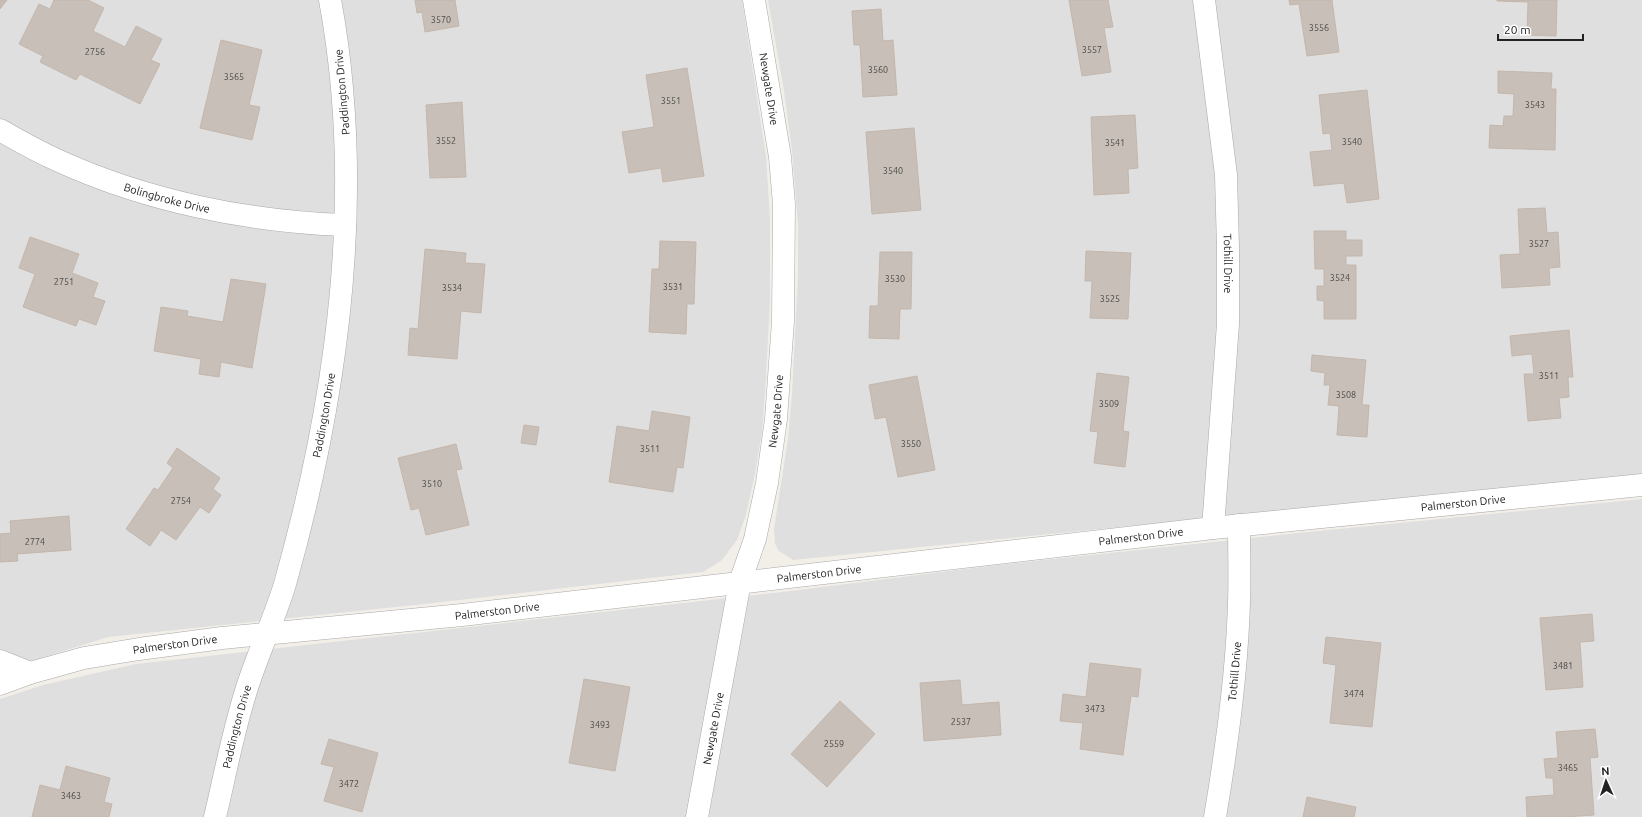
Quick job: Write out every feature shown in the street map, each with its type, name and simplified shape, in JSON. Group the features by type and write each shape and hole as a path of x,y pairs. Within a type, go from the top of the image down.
{"street":[{"name":"Paddington Drive","path":"215,817 246,691 284,587 318,449 332,369 343,273 347,164 344,108 337,35 330,0"},
{"name":"Newgate Drive","path":"697,817 740,582 755,539 767,483 776,419 783,321 784,204 780,157 754,0"},
{"name":"Tothill Drive","path":"1204,0 1226,175 1228,240 1228,324 1213,528"},
{"name":"Bolingbroke Drive","path":"0,130 59,161 160,197 271,220 311,224 345,225"},
{"name":"Palmerston Drive","path":"0,684 30,673 84,658 139,648 222,638 470,614 1239,525 1642,485"},
{"name":"Tothill Drive","path":"1215,817 1232,696 1236,650 1239,602 1239,525"},
{"path":"0,661 30,673"}],"shaded area":[{"path":"0,0 742,0 766,156 770,219 770,299 762,432 755,474 746,515 737,540 722,560 703,572 434,603 108,637 0,671"},
{"path":"768,0 1642,0 1642,474 793,560 779,551 775,544 774,529 788,439 792,394 798,276 798,224 792,150 784,91"},
{"path":"1642,499 1642,817 0,817 0,699 43,685 136,664 783,592 997,565 1288,534"}],"building":[{"path":"0,0 7,0 0,9"},
{"path":"54,0 88,0 104,8 93,31 125,47 136,26 162,39 151,60 160,64 140,104 80,74 76,80 40,62 43,56 19,44 39,4 50,9"},
{"path":"415,0 455,0 459,26 425,32 422,12 417,13"},
{"path":"1069,0 1108,0 1113,27 1104,28 1111,72 1082,76"},
{"path":"1289,0 1332,0 1339,52 1307,56 1299,4 1290,5"},
{"path":"1497,0 1557,0 1556,36 1527,35 1528,2"},
{"path":"881,9 883,41 893,40 897,95 863,97 860,45 854,45 852,11"},
{"path":"221,40 262,50 249,105 260,107 252,140 200,128"},
{"path":"687,68 704,176 663,182 661,168 629,173 622,132 654,127 646,75"},
{"path":"1498,71 1552,73 1551,89 1556,89 1555,150 1489,148 1490,125 1503,126 1504,116 1513,116 1514,94 1498,93"},
{"path":"1367,90 1379,199 1347,203 1344,183 1314,186 1310,152 1332,150 1330,133 1323,134 1319,95"},
{"path":"462,102 466,177 430,178 426,105"},
{"path":"1135,115 1138,168 1128,169 1129,193 1094,195 1091,117"},
{"path":"914,128 921,210 872,214 866,132"},
{"path":"1545,208 1547,233 1558,232 1560,267 1549,268 1550,285 1502,288 1500,255 1520,254 1518,209"},
{"path":"1314,231 1346,231 1346,240 1362,240 1362,256 1346,256 1346,265 1356,265 1356,319 1324,319 1324,301 1317,300 1317,286 1324,286 1324,269 1315,269"},
{"path":"30,237 79,254 72,273 98,283 93,297 105,301 96,325 79,319 76,326 23,307 35,274 19,268"},
{"path":"660,241 696,242 694,304 687,304 686,334 649,332 652,269 659,269"},
{"path":"425,249 466,253 465,263 485,264 481,313 461,311 457,359 408,355 410,328 418,329"},
{"path":"1086,251 1131,253 1128,319 1090,318 1092,281 1085,281"},
{"path":"880,252 912,252 911,309 900,309 899,339 869,338 870,306 878,306"},
{"path":"231,279 266,284 252,368 221,362 219,377 199,374 201,359 154,351 161,307 188,311 187,316 223,322"},
{"path":"1569,330 1573,377 1568,377 1569,397 1559,398 1561,418 1528,421 1524,374 1534,374 1532,354 1512,356 1510,336"},
{"path":"1312,355 1366,360 1362,405 1369,405 1367,437 1337,435 1339,406 1328,405 1330,385 1324,385 1325,373 1311,371"},
{"path":"1097,373 1129,377 1123,431 1129,432 1125,467 1094,463 1098,432 1090,431"},
{"path":"917,376 935,470 898,477 886,417 875,419 869,385"},
{"path":"652,411 690,417 683,468 677,467 673,492 609,482 617,426 649,431"},
{"path":"524,425 539,427 536,445 521,443"},
{"path":"456,444 462,469 456,470 469,525 426,535 419,508 411,510 398,458"},
{"path":"177,448 220,478 213,489 221,495 209,513 200,507 176,540 161,530 150,546 126,529 154,488 158,490 173,468 167,463"},
{"path":"69,516 71,550 17,554 18,561 0,562 0,534 11,533 10,521"},
{"path":"1592,614 1594,641 1580,642 1583,687 1546,690 1540,618"},
{"path":"1326,637 1381,643 1372,727 1330,723 1336,665 1323,663"},
{"path":"1090,663 1141,669 1138,697 1131,696 1123,755 1080,749 1083,723 1060,721 1063,694 1086,697"},
{"path":"584,679 630,687 615,771 569,763"},
{"path":"960,680 962,705 999,702 1001,735 924,741 920,683"},
{"path":"840,701 875,734 827,787 791,754"},
{"path":"1595,729 1598,757 1590,758 1594,815 1527,817 1526,797 1554,795 1553,778 1546,778 1544,759 1558,758 1556,732"},
{"path":"329,739 378,753 362,812 324,801 334,767 321,764"},
{"path":"66,766 110,778 104,802 112,804 109,817 32,817 40,785 60,790"},
{"path":"1307,797 1356,807 1354,817 1303,817"}]}
